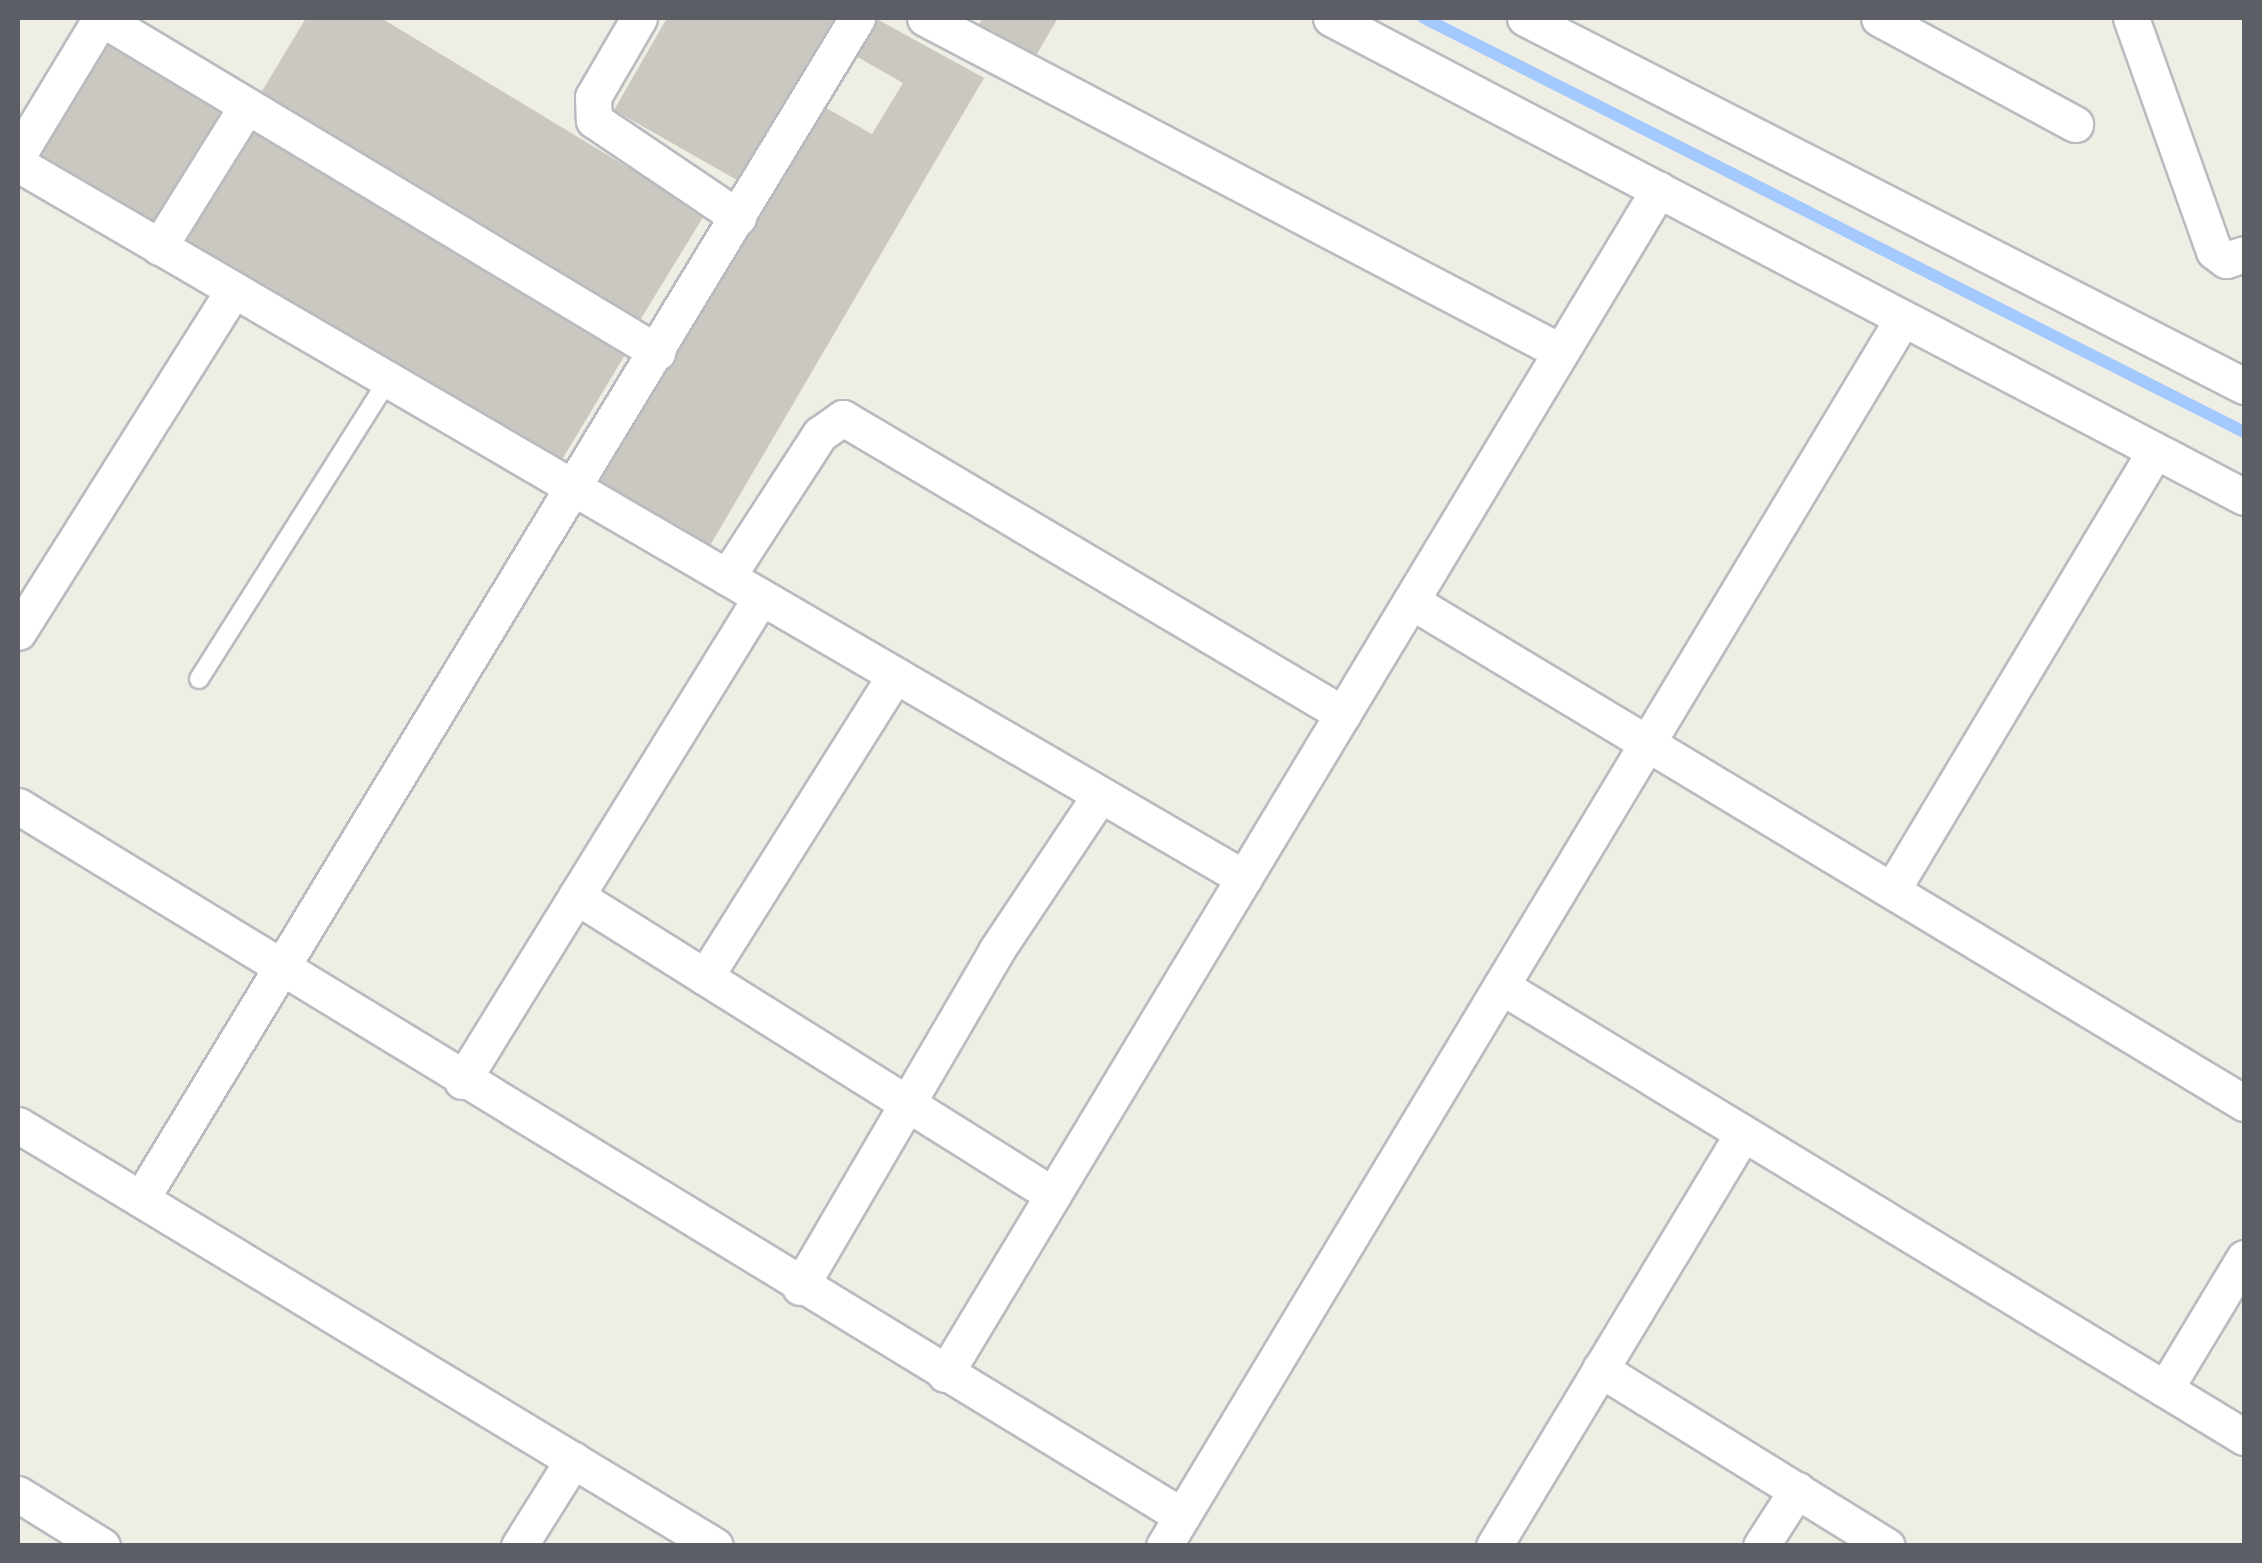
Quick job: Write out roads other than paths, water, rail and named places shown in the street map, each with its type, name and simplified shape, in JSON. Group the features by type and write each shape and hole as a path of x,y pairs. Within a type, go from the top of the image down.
{"street":[{"path":"18,154 101,18 657,352"},
{"path":"638,18 594,97 594,120 738,217"},
{"path":"141,1199 575,489 857,18"},
{"path":"925,18 1561,352"},
{"path":"1331,18 2244,498"},
{"path":"1525,18 2244,386"},
{"path":"1879,18 2075,124"},
{"path":"2130,18 2214,251 2226,260 2244,254"},
{"path":"159,246 246,107"},
{"path":"18,164 1244,878"},
{"path":"946,1374 1658,189"},
{"path":"18,632 233,290"},
{"path":"18,806 946,1374 1173,1531 1903,318"},
{"path":"726,577 820,434 843,418 1343,714"},
{"path":"1892,890 2156,450"},
{"path":"462,1081 761,597"},
{"path":"1411,601 2244,1103"},
{"path":"705,977 895,676"},
{"path":"800,1287 906,1104 1100,795"},
{"path":"576,896 1053,1195"},
{"path":"1501,986 2244,1437"},
{"path":"18,1126 716,1546"},
{"path":"1494,1546 1743,1133"},
{"path":"2165,1389 2244,1258"},
{"path":"1600,1369 1887,1546"},
{"path":"519,1546 573,1460"},
{"path":"1761,1546 1797,1490"},
{"path":"18,1494 102,1546"}],"lane":[{"path":"199,679 388,380"}],"waterway":[{"path":"1424,18 2244,432"}]}
